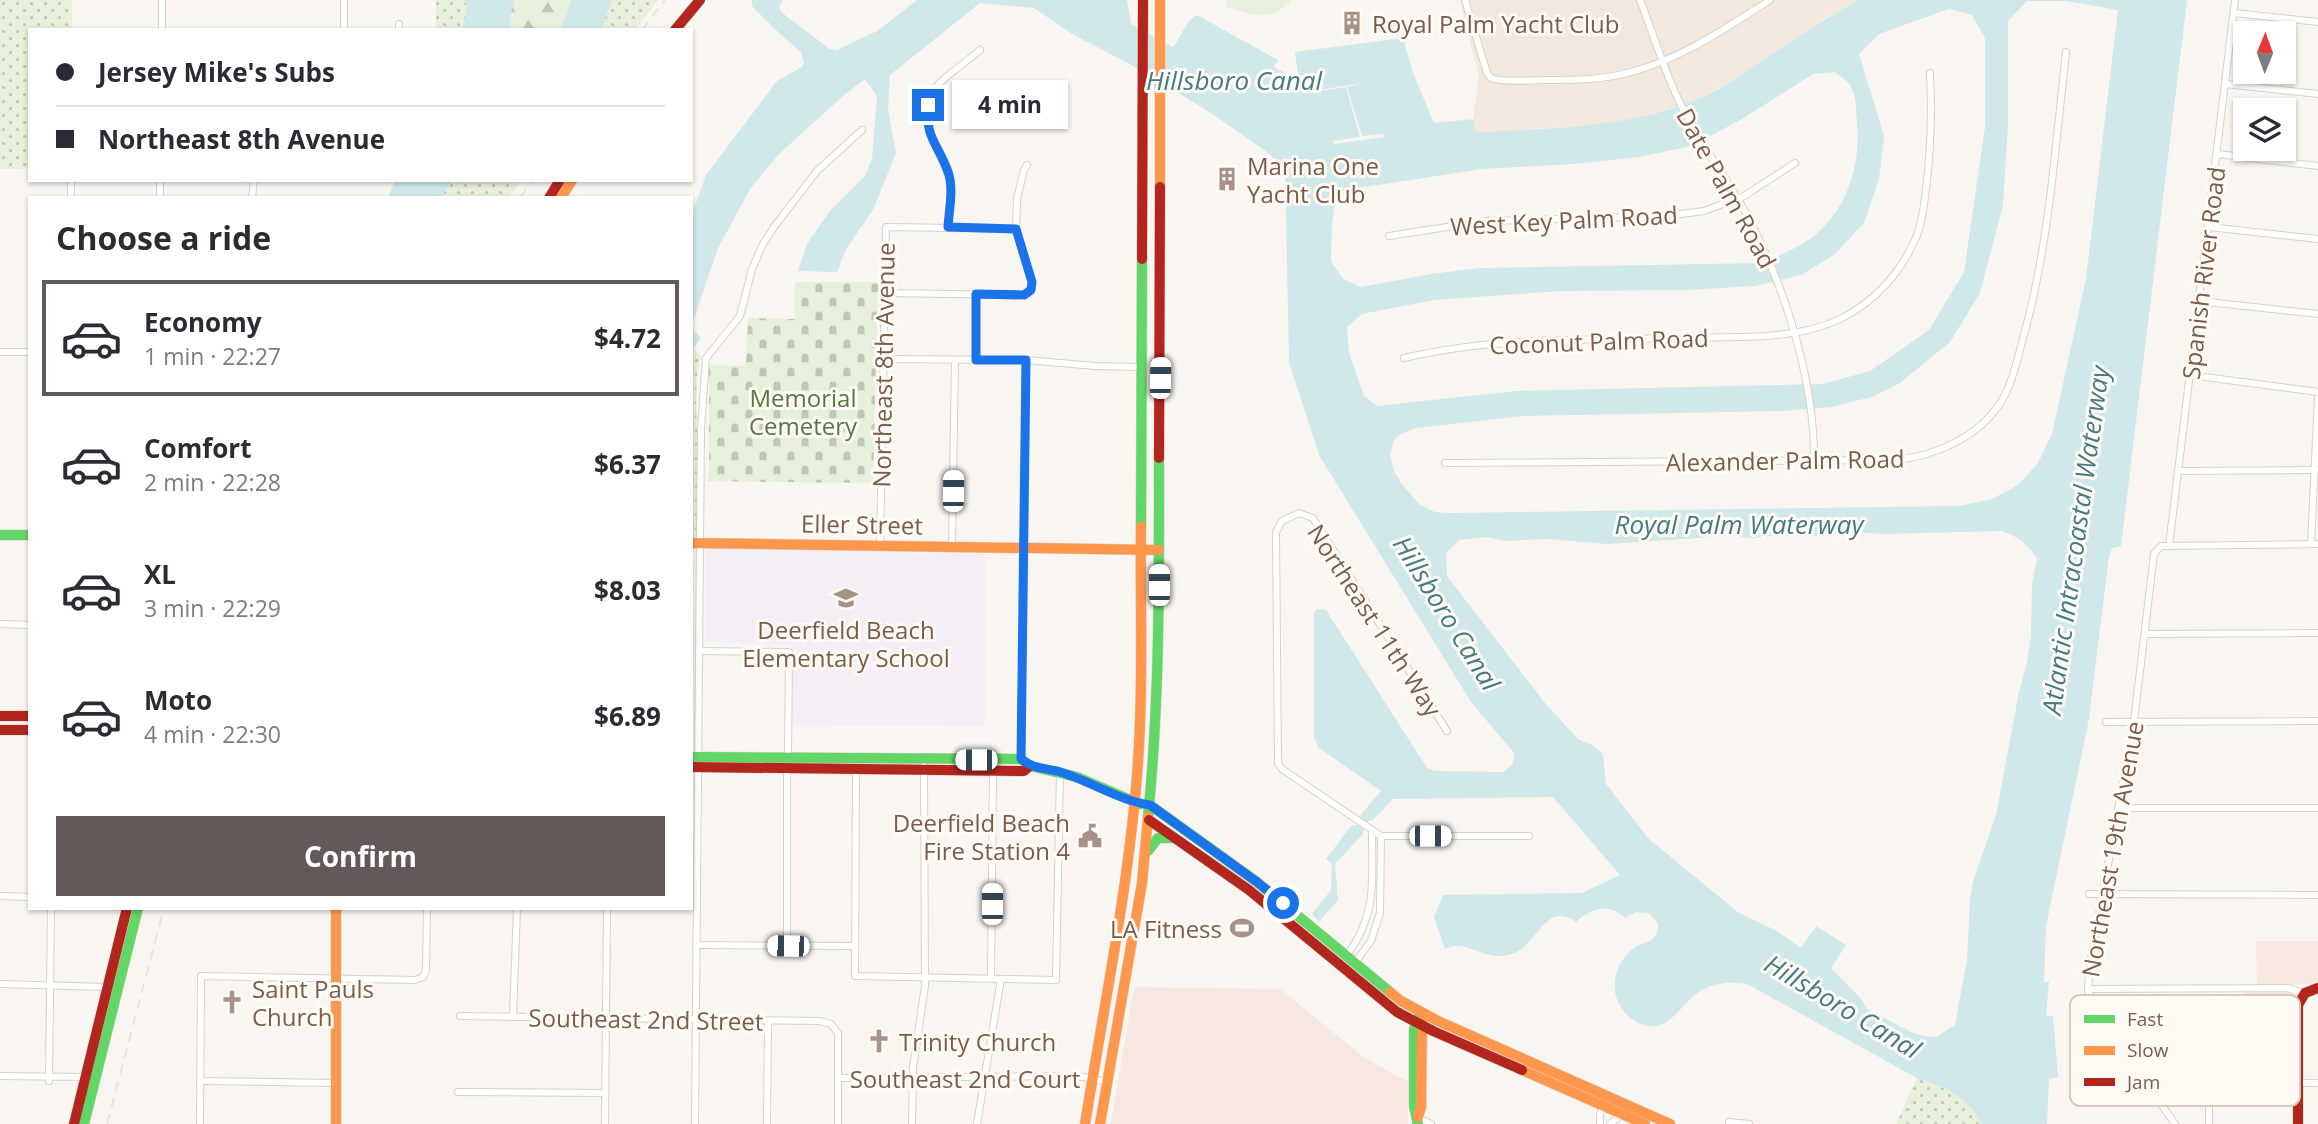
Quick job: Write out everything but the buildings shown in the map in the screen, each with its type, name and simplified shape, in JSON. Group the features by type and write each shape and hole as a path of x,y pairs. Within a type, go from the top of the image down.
{"main road":[{"path":"679,28 700,0"},
{"path":"1085,1124 1122,905 1134,803 1141,682 1143,0"},
{"path":"1100,1124 1146,854 1158,684 1160,0"},
{"path":"1142,257 1149,272 1160,280"},
{"path":"1142,288 1153,294 1160,312"},
{"path":"1142,403 1149,418 1159,424"},
{"path":"0,535 28,535"},
{"name":"Eller Street","path":"696,544 1159,550"},
{"path":"0,716 28,716"},
{"path":"0,730 28,730"},
{"path":"695,762 788,764 823,759 993,771 1024,771 1025,763"},
{"path":"811,769 823,759"},
{"path":"788,764 811,769 856,770 924,765 1025,763 1101,787 1134,803 1150,805 1253,886 1376,996 1419,1020 1622,1114 1670,1124"},
{"path":"1134,803 1149,820 1231,877 1272,894 1419,1020 1601,1093 1648,1120"},
{"path":"1146,854 1158,838 1174,838"},
{"path":"84,1124 107,987 126,910"},
{"path":"74,1124 91,1077 137,910"},
{"path":"336,910 336,1124"},
{"path":"1329,956 1345,964 1350,960"},
{"path":"2300,1001 2305,993 2318,988"},
{"path":"1418,1121 1421,1107 1419,1020"},
{"path":"1570,1091 1575,1089 1597,1097 1601,1093"},
{"path":"1604,1106 1617,1104 1648,1120"},
{"path":"2298,1106 2298,1124"}],"street":[{"path":"162,0 162,28"},
{"path":"344,0 344,28"},
{"path":"1465,0 1487,73 1491,78 1510,80 1593,79 1632,72 1663,61 1711,38 1770,0"},
{"name":"Date Palm Road","path":"1640,0 1690,123 1738,200 1780,287 1795,333 1804,377 1814,461"},
{"name":"Spanish River Road","path":"2169,546 2235,0"},
{"path":"2234,13 2318,22"},
{"path":"980,50 931,94 928,128 949,172 948,227 1016,229"},
{"name":"Alexander Palm Road","path":"1445,463 1897,460 1938,451 1973,430 2002,400 2028,323 2048,221 2066,52"},
{"name":"Coconut Palm Road","path":"1404,358 1428,352 1501,344 1785,335 1839,320 1867,304 1895,274 1909,251 1923,217 1932,118 1930,73"},
{"path":"2225,84 2318,94"},
{"path":"695,1124 695,762 700,651 696,544 706,358 740,316 752,269 774,227 817,171 862,130"},
{"path":"2218,154 2318,166"},
{"name":"West Key Palm Road","path":"1389,236 1486,221 1685,214 1717,208 1738,200 1794,163"},
{"path":"885,293 1024,295 1031,290 1032,282 1016,229 1017,199 1027,165"},
{"name":"Northeast 8th Avenue","path":"880,546 886,227 948,227"},
{"path":"2209,227 2318,239"},
{"path":"976,294 976,360"},
{"path":"2199,301 2318,314"},
{"path":"0,352 28,352"},
{"path":"884,359 1026,360 1142,367"},
{"path":"952,546 955,360"},
{"path":"1025,763 1026,360"},
{"path":"2190,375 2318,392"},
{"path":"2169,546 2315,544 2318,398"},
{"path":"2179,471 2315,470"},
{"name":"Northeast 11th Way","path":"1381,836 1282,769 1278,763 1276,532 1282,521 1299,513 1313,518 1447,731"},
{"name":"Northeast 19th Avenue","path":"2090,995 2090,964 2134,722 2154,554 2157,548 2169,546"},
{"path":"0,624 28,625"},
{"path":"2145,634 2318,633"},
{"path":"700,651 789,652 788,946"},
{"path":"2106,722 2318,721"},
{"path":"912,1124 912,1079 922,1007 923,978 924,765"},
{"path":"856,770 855,976 1056,980 1059,772"},
{"path":"991,978 993,771"},
{"path":"2119,808 2318,808"},
{"path":"1350,960 1367,922 1372,899 1370,828"},
{"path":"1350,960 1371,941 1380,913 1381,836 1529,836"},
{"path":"1372,883 1381,883"},
{"path":"2089,894 2318,895"},
{"path":"0,896 28,897"},
{"path":"49,1079 51,910"},
{"path":"200,1124 201,976 423,977 426,970 427,910"},
{"path":"513,1017 517,910"},
{"path":"605,1124 607,910"},
{"path":"1367,922 1376,927"},
{"path":"696,945 855,946"},
{"path":"977,1124 1001,979"},
{"path":"0,984 107,987"},
{"path":"2088,989 2287,988 2305,993"},
{"name":"Southeast 2nd Street","path":"460,1016 820,1021 831,1024 838,1033 838,1078"},
{"path":"767,1124 768,1021"},
{"path":"0,1076 49,1079 91,1077"},
{"path":"838,1078 838,1124"},
{"name":"Southeast 2nd Court","path":"838,1078 1093,1078"},
{"path":"1093,1078 1108,1078"},
{"path":"1093,1078 1108,1078"},
{"path":"200,1081 336,1083"},
{"path":"2300,1083 2318,1083"},
{"path":"458,1092 606,1093"},
{"path":"1600,1124 1600,1114 1604,1106"},
{"name":"Northeast 19th Avenue","path":"2163,1106 2175,1124"},
{"path":"2209,1106 2209,1124"},
{"path":"1610,1124 1622,1114"},
{"path":"1418,1121 1431,1124"},
{"path":"1728,1124 1749,1124"}],"shaded area":[{"path":"1460,0 1859,0 1828,17 1737,78 1693,102 1607,125 1475,132 1473,119 1479,77"},
{"name":"Deerfield Beach Elementary School","path":"706,548 985,554 985,726 792,725 792,645 706,642"},
{"path":"2256,941 2318,941 2318,984 2291,985 2291,995 2245,995 2245,992 2257,992"},
{"path":"1134,987 1280,989 1361,1055 1408,1081 1408,1124 1111,1124"}],"green space":[{"path":"0,0 72,0 72,28 28,28 28,169 0,169"},
{"path":"436,0 465,0 467,10 462,28 436,28"},
{"path":"515,0 571,0 562,28 512,28 509,18"},
{"path":"612,0 658,0 637,28 602,28"},
{"path":"1226,0 1291,0 1276,12 1261,15 1227,7"},
{"path":"452,182 520,182 509,196 441,196"},
{"name":"Memorial Cemetery","path":"795,282 878,282 873,483 709,481 709,365 746,366 748,318 795,319"},
{"path":"693,348 701,356 696,397 700,544 693,544"},
{"path":"1917,1078 1955,1094 1970,1107 1982,1124 1896,1124"}],"water":[{"path":"465,0 515,0 509,18 512,28 462,28 467,10"},
{"path":"571,0 612,0 602,28 562,28"},
{"path":"752,0 783,0 779,7 781,12 830,49 837,50 877,31 917,0 1127,0 1131,24 1173,47 1197,15 1278,60 1274,67 1294,77 1298,75 1295,52 1403,38 1413,73 1434,123 1473,119 1476,132 1585,126 1638,118 1691,102 1727,84 1859,0 2187,0 2121,546 2112,548 2109,556 2089,719 2046,926 2044,982 2049,982 2046,1016 2053,1016 2058,1077 2049,1079 2047,1124 1982,1124 1970,1107 1955,1094 1917,1078 1749,985 1725,983 1708,987 1694,996 1672,1018 1656,1026 1646,1026 1635,1021 1619,1003 1615,983 1624,958 1634,948 1653,939 1656,934 1658,924 1649,913 1636,912 1625,918 1613,910 1600,909 1588,913 1576,922 1565,917 1556,917 1542,926 1522,948 1504,956 1486,954 1461,946 1445,949 1434,917 1443,895 1582,893 1620,875 1553,797 1393,799 1373,820 1368,821 1362,835 1335,864 1338,900 1319,922 1312,914 1331,890 1332,864 1326,859 1381,791 1319,748 1314,737 1314,614 1317,609 1326,610 1427,768 1435,771 1503,772 1512,765 1515,754 1471,702 1319,455 1289,362 1285,169 1267,152 1208,111 1128,63 1072,34 1034,8 980,3 890,75 888,109 896,153 873,210 846,249 837,272 798,271 807,244 830,211 865,176 872,159 877,96 865,79 778,155 750,189 718,248 693,322 693,211 706,175 777,81 802,67 804,63 801,52 752,6","holes":["2027,1 2066,1 2118,10 2086,279 2052,434 2038,463 2018,485 1992,499 1959,506 1449,513 1435,512 1419,504 1401,483 1394,471 1390,454 1394,440 1416,428 1523,416 1782,411 1831,407 1872,397 1900,383 1950,342 1980,293 2003,205 2008,125 2008,21","1949,9 1972,15 1985,38 1985,127 1964,272 1929,330 1870,371 1823,384 1516,391 1377,406 1364,396 1349,353 1347,327 1362,314 1434,300 1561,291 1688,290 1755,286 1801,275 1834,255 1864,223 1879,179 1884,136 1859,54 1879,34","1835,72 1848,83 1856,105 1858,140 1848,188 1842,202 1823,228 1799,246 1762,263 1480,268 1361,287 1343,279 1331,261 1335,201 1352,189 1482,169 1639,157 1692,146 1742,119 1813,74","2001,531 2022,541 2037,558 2032,584 2031,634 1996,815 1973,882 1967,960 1955,1025 1936,1037 1911,1032 1867,1009 1831,968 1846,945 1816,926 1801,948 1777,931 1739,913 1649,839 1606,784 1603,754 1578,739 1545,703 1447,576 1446,553 1459,540 1487,537 1505,541 1548,539 1607,544 1728,536 1753,538 1856,532 1882,534"]},
{"path":"394,182 452,182 441,196 389,196"},
{"path":"693,330 701,338 693,349"}],"pier":[{"path":"1296,78 1318,90 1363,83 1347,87 1362,136 1384,134 1385,137 1334,144 1333,141 1360,137 1346,87 1319,91"}],"railway":[{"path":"644,28 665,0"},
{"path":"521,196 532,182"},
{"path":"107,1124 163,910"}],"traffic: fast":[{"path":"1141,526 1142,259"},
{"path":"1148,817 1157,683 1159,458"},
{"path":"0,535 28,535"},
{"path":"693,757 1021,759 1030,766 1077,777 1140,804"},
{"path":"1150,805 1257,882 1390,992"},
{"path":"1148,851 1158,838 1174,838"},
{"path":"84,1124 138,910"},
{"path":"1418,1018 1414,1030 1414,1106 1418,1124"}],"traffic: slow":[{"path":"1160,0 1160,187"},
{"path":"562,196 571,182"},
{"path":"1085,1124 1120,914 1136,787 1141,690 1141,526"},
{"path":"693,543 1159,550"},
{"path":"1100,1124 1142,883 1148,817"},
{"path":"336,910 336,1124"},
{"path":"1390,992 1438,1021 1670,1124"},
{"path":"1418,1117 1421,1107 1422,1021"},
{"path":"1522,1070 1645,1124"}],"traffic: jam":[{"path":"677,28 700,0"},
{"path":"1142,259 1143,0"},
{"path":"550,196 559,182"},
{"path":"1159,458 1160,187"},
{"path":"0,716 28,716"},
{"path":"0,730 28,730"},
{"path":"693,767 1024,771 1030,766"},
{"path":"1149,820 1249,890 1397,1012 1522,1070"},
{"path":"74,1124 127,910"},
{"path":"2300,1002 2305,993 2318,988"},
{"path":"2298,1106 2298,1124"}],"place":[{"name":"Royal Palm Yacht Club","path":"1352,23"},
{"name":"Marina One Yacht Club","path":"1227,179"},
{"name":"Deerfield Beach Elementary School","path":"846,598"},
{"name":"Deerfield Beach Fire Station 4","path":"1090,836"},
{"name":"LA Fitness","path":"1242,928"},
{"name":"Saint Pauls Church","path":"232,1002"},
{"name":"Trinity Church","path":"879,1041"}],"route":[{"path":"928,105 931,139 949,172 948,227 1016,229 1032,282 1031,290 1024,295 976,294 976,360 1026,360 1021,759 1030,766 1077,777 1134,803 1150,805 1196,836 1283,903"}],"water label":[{"name":"Hillsboro Canal","path":"1234,80"},
{"name":"Royal Palm Waterway","path":"1739,524"},
{"name":"Atlantic Intracoastal Waterway","path":"2075,540"},
{"name":"Hillsboro Canal","path":"1447,613"},
{"name":"Hillsboro Canal","path":"1843,1006"}]}
